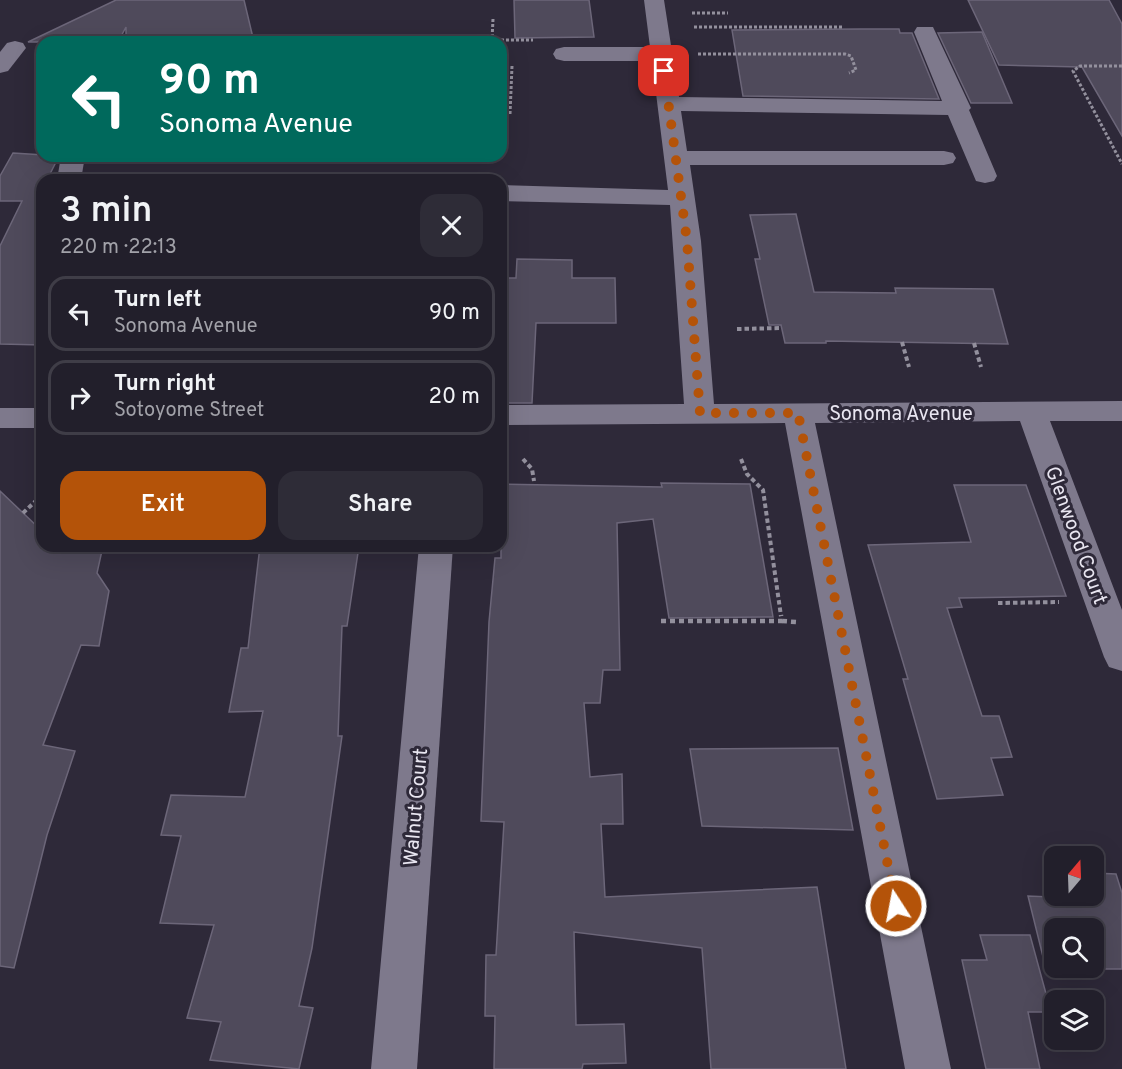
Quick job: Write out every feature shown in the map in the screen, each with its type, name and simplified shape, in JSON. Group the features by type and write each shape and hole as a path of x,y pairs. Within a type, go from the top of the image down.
{"street":[{"path":"654,0 687,241 700,413"},
{"path":"925,32 985,176"},
{"path":"0,66 15,48"},
{"path":"564,54 662,54"},
{"path":"668,104 958,108"},
{"path":"676,158 944,158"},
{"path":"507,193 681,198"},
{"name":"Sonoma Avenue","path":"507,415 1122,411"},
{"path":"798,413 928,1069"},
{"name":"Glenwood Court","path":"1032,413 1122,657"},
{"path":"0,418 36,418"},
{"name":"Walnut Court","path":"394,1069 436,552"}],"path":[{"path":"691,13 728,13"},
{"path":"693,27 843,27"},
{"path":"698,54 845,54 851,56 856,70 845,74"},
{"path":"510,114 512,66"},
{"path":"1122,66 1080,66 1073,71 1122,164"},
{"path":"737,328 782,328"},
{"path":"902,342 909,367"},
{"path":"974,343 981,366"},
{"path":"523,459 532,469 534,481"},
{"path":"661,621 782,621 764,490 747,474 741,459"},
{"path":"23,513 36,501"}],"building":[{"path":"116,0 244,0 253,36 126,36 126,27 121,36 41,36"},
{"path":"514,0 589,0 594,37 515,38"},
{"path":"968,0 1109,0 1122,24 1122,136 1082,67 999,65"},
{"path":"899,29 900,33 912,33 939,99 743,96 732,30"},
{"path":"982,32 1012,103 971,103 938,33"},
{"path":"13,153 36,154 36,162 56,162 50,174 36,174 36,345 0,344 0,246 22,201 0,201 0,176"},
{"path":"796,214 814,292 896,293 895,288 993,289 1008,344 826,341 826,343 785,343 781,325 769,325 755,259 760,259 750,215"},
{"path":"517,259 572,260 572,278 615,278 616,323 536,323 532,403 507,403 507,278 516,278"},
{"path":"661,483 750,484 773,617 669,618 653,519 617,523 620,670 603,670 600,703 584,703 590,777 622,774 623,824 601,824 605,897 817,887 846,1069 711,1069 702,948 574,932 576,1025 624,1024 626,1063 583,1064 582,1069 494,1069 495,1016 485,1016 486,955 496,955 504,822 481,821 489,622 495,558 501,558 501,552 507,552 507,484 662,487"},
{"path":"954,485 1026,485 1066,596 959,598 962,607 947,608 982,716 999,716 1012,757 991,758 1003,795 937,799 903,679 908,679 868,545 971,542"},
{"path":"0,491 36,525 36,552 102,552 97,573 109,591 99,646 81,645 43,745 75,751 47,835 14,968 0,966"},
{"path":"259,552 358,552 347,626 342,626 338,736 342,736 312,948 299,1006 313,1008 299,1069 210,1060 221,1022 187,1018 214,925 160,923 181,836 161,835 171,795 245,797 263,711 229,712 241,648 248,648"},
{"path":"838,748 853,830 702,826 690,749"},
{"path":"1104,873 1116,874 1122,893 1122,969 1104,969 1104,918 1044,918 1044,961 1028,896 1044,897 1044,906 1104,906"},
{"path":"980,935 1030,935 1045,990 1044,1012 1028,1012 1040,1069 986,1069 962,960 987,960"}],"route":[{"path":"664,71 687,241 700,413 798,413 896,906"}]}
